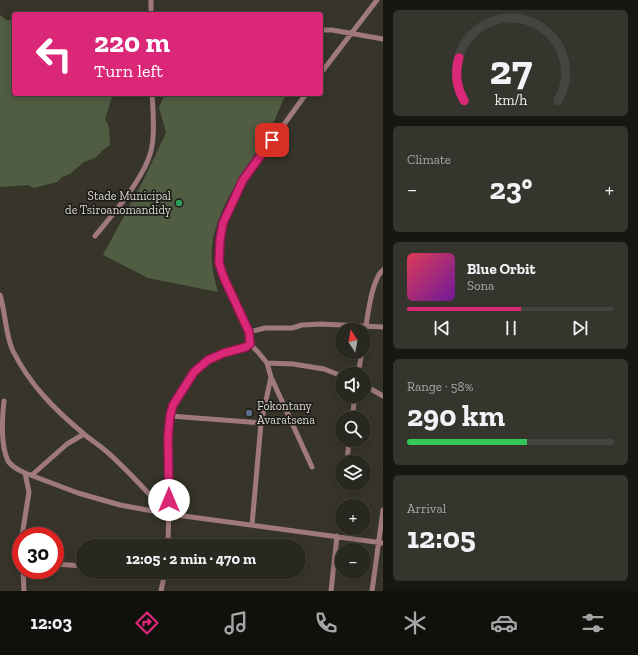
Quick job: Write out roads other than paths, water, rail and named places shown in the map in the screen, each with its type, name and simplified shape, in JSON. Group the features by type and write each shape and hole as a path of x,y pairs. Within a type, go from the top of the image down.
{"street":[{"path":"151,0 151,12"},
{"path":"323,70 350,34 369,13 377,0"},
{"path":"323,30 332,30 383,39"},
{"path":"95,236 127,196 144,169 152,148 154,130 152,96"},
{"path":"305,96 243,180 223,223 220,240 219,263 224,278 249,332 250,344 267,363 271,377 312,467"},
{"path":"367,323 374,283 383,270"},
{"path":"0,295 3,304 7,333 13,350 26,374 40,393 84,434 106,451 169,514"},
{"path":"249,332 265,328 292,328 302,325 315,324 335,325"},
{"path":"371,326 383,327"},
{"path":"168,539 168,437 170,416 173,405 194,372 208,360 224,353 246,347 250,344"},
{"path":"267,363 293,364 324,369 335,373"},
{"path":"252,526 261,424 271,377"},
{"path":"371,389 383,396"},
{"path":"4,401 1,423 1,446 8,460 15,469 78,494 120,506 169,514 380,542"},
{"path":"170,416 261,424"},
{"path":"32,475 67,444 84,434"},
{"path":"23,527 29,492 25,473"},
{"path":"372,591 380,542 383,510"},
{"path":"331,591 337,536"},
{"path":"64,565 76,566"},
{"path":"24,579 24,591"},
{"path":"161,591 164,579"}],"place":[{"name":"Stade Municipal de Tsiroanomandidy","path":"179,203"},
{"name":"Fokontany Avaratsena","path":"249,413"}]}
